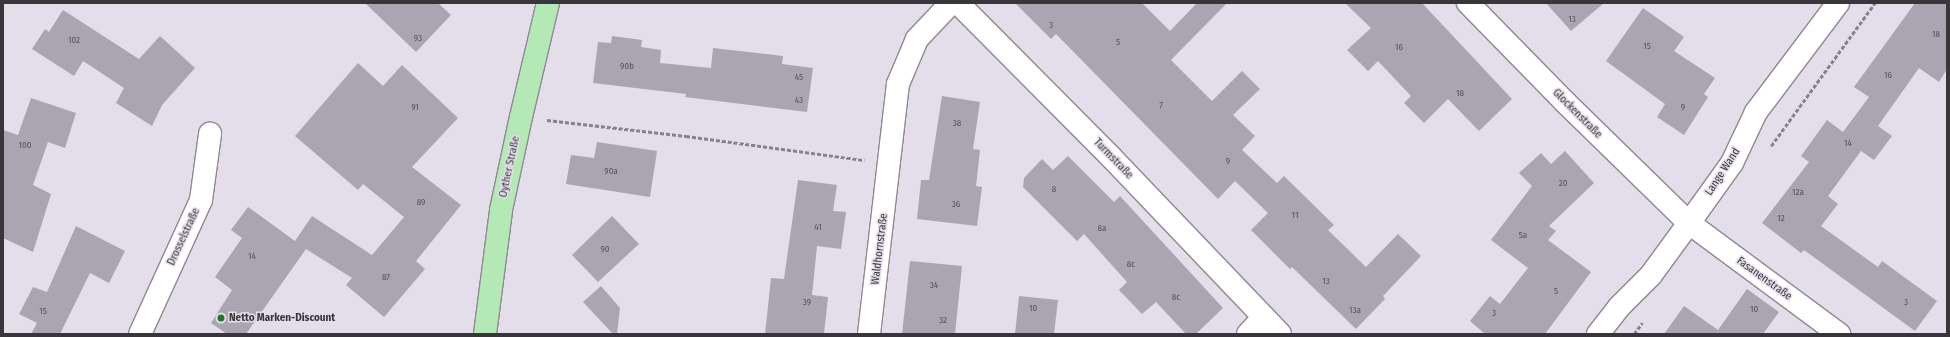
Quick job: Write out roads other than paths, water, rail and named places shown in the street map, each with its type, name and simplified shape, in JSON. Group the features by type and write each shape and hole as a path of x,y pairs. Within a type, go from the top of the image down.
{"main road":[{"name":"Oyther Straße","path":"485,334 501,210 548,3"}],"street":[{"name":"Waldhornstraße","path":"869,334 890,164 898,84 917,39 950,3"},
{"name":"Turmstraße","path":"958,3 1127,173 1280,334"},
{"name":"Glockenstraße","path":"1468,3 1565,102 1689,223"},
{"name":"Lange Wand","path":"1598,334 1619,306 1651,275 1689,223 1732,163 1756,112 1838,3"},
{"name":"Drosselstraße","path":"140,334 201,200 210,134"},
{"name":"Fasanenstraße","path":"1689,223 1839,334"},
{"path":"1248,334 1264,318"}],"place":[{"name":"Netto Marken-Discount","path":"221,318"}]}
